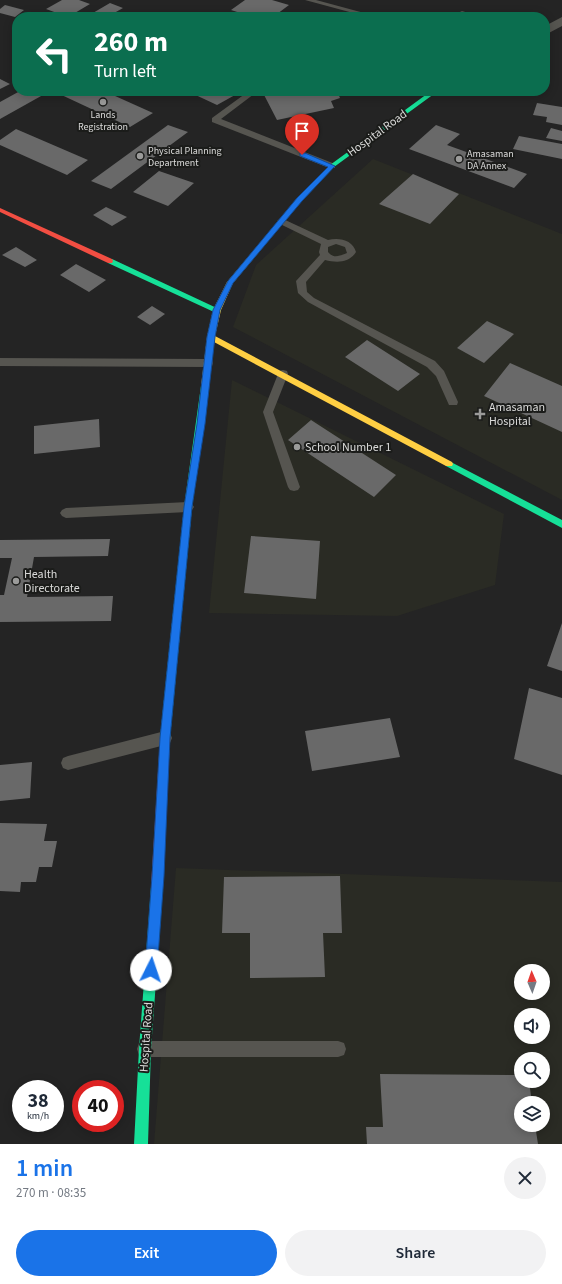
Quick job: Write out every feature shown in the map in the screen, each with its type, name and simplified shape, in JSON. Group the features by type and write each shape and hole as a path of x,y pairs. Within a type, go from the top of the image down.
{"street":[{"path":"550,28 562,21"},
{"name":"Hospital Road","path":"141,1144 145,1049 158,876 165,738 188,507 201,424 211,337 217,310 230,282 281,221 332,166 428,96"},
{"path":"0,210 217,310"},
{"path":"211,337 562,524"}],"lane":[{"path":"308,0 356,12"},
{"path":"247,96 215,120 332,166"},
{"path":"281,221 327,244"},
{"path":"336,241 346,243 352,252 347,257 338,260 325,255 322,249 327,244 336,241"},
{"path":"325,255 301,281 303,292 311,300 431,364 440,374 453,402"},
{"path":"0,362 208,363"},
{"path":"283,374 268,412 294,487"},
{"path":"66,513 188,507"},
{"path":"68,763 165,738"},
{"path":"145,1049 338,1049"}],"shaded area":[{"name":"Amasaman Hospital","path":"373,159 562,234 562,500 233,327 256,265"},
{"name":"School Number 1","path":"232,380 504,514 495,585 397,616 209,613"},
{"path":"176,868 562,882 562,1144 154,1144"}],"building":[{"path":"62,0 79,0 90,4 76,12 54,12 46,9"},
{"path":"245,0 272,0 289,5 280,12 237,12 231,10"},
{"path":"110,3 123,8 116,12 95,12"},
{"path":"5,5 24,10 21,12 12,12 12,16 0,13 0,9"},
{"path":"0,79 10,84 0,89"},
{"name":"Lands Registration","path":"12,95 41,96 0,119 0,102"},
{"name":"Lands Registration","path":"64,96 115,96 153,113 130,127"},
{"path":"198,96 233,96 217,105"},
{"path":"265,96 339,96 340,98 331,101 334,108 277,120"},
{"path":"537,103 562,107 562,125 546,122 547,117 533,115"},
{"name":"Physical Planning Department","path":"168,125 188,132 111,189 91,181"},
{"name":"Amasaman DA Annex","path":"436,125 460,134 447,145 527,174 514,188 409,149"},
{"path":"551,128 562,131 562,141 546,138"},
{"path":"16,129 88,160 67,175 0,145 0,140"},
{"path":"519,136 562,144 562,159 513,149"},
{"path":"159,171 194,183 168,206 133,192"},
{"path":"413,174 459,194 430,224 379,204"},
{"path":"106,207 127,217 112,226 93,215"},
{"path":"16,247 37,260 25,267 2,255"},
{"path":"76,264 106,280 89,292 60,275"},
{"path":"152,306 165,314 150,325 137,317"},
{"path":"487,321 514,334 484,363 457,348"},
{"path":"367,340 420,374 398,391 345,357"},
{"path":"510,363 562,386 562,432 484,396"},
{"path":"99,419 100,447 34,454 34,426"},
{"path":"311,420 396,475 374,497 288,440"},
{"path":"251,536 320,541 316,599 244,593"},
{"path":"110,539 108,556 34,557 27,597 113,596 111,621 0,622 0,595 4,595 12,558 0,558 0,540"},
{"path":"562,623 562,671 547,666"},
{"path":"529,688 562,698 562,775 514,759"},
{"path":"390,718 400,757 312,771 305,731"},
{"path":"32,762 30,798 0,801 0,765"},
{"path":"0,823 47,824 44,841 57,841 52,867 39,867 36,882 21,882 20,892 0,891"},
{"path":"340,876 342,933 323,933 325,977 250,978 250,933 222,933 224,877"},
{"path":"380,1074 514,1075 514,1088 530,1088 531,1096 514,1096 514,1132 536,1132 538,1144 367,1144 366,1127 383,1127"}],"traffic: fast":[{"path":"305,193 332,166 428,96"},
{"path":"110,261 217,310"},
{"path":"165,738 188,507 205,386"},
{"path":"449,464 562,524"},
{"path":"141,1144 145,1049 157,887"}],"traffic: slow":[{"path":"205,386 211,337 217,310 230,282 305,193"},
{"path":"211,337 449,464"}],"traffic: jam":[{"path":"0,210 110,261"},
{"path":"157,887 165,738"}],"place":[{"name":"Lands Registration","path":"103,102"},
{"name":"Physical Planning Department","path":"140,156"},
{"name":"Amasaman DA Annex","path":"459,159"},
{"name":"Amasaman Hospital","path":"480,414"},
{"name":"School Number 1","path":"297,447"},
{"name":"Health Directorate","path":"16,581"}],"route":[{"path":"151,970 158,876 165,738 188,507 201,424 211,337 217,310 230,282 300,199 332,166 302,155"}]}
